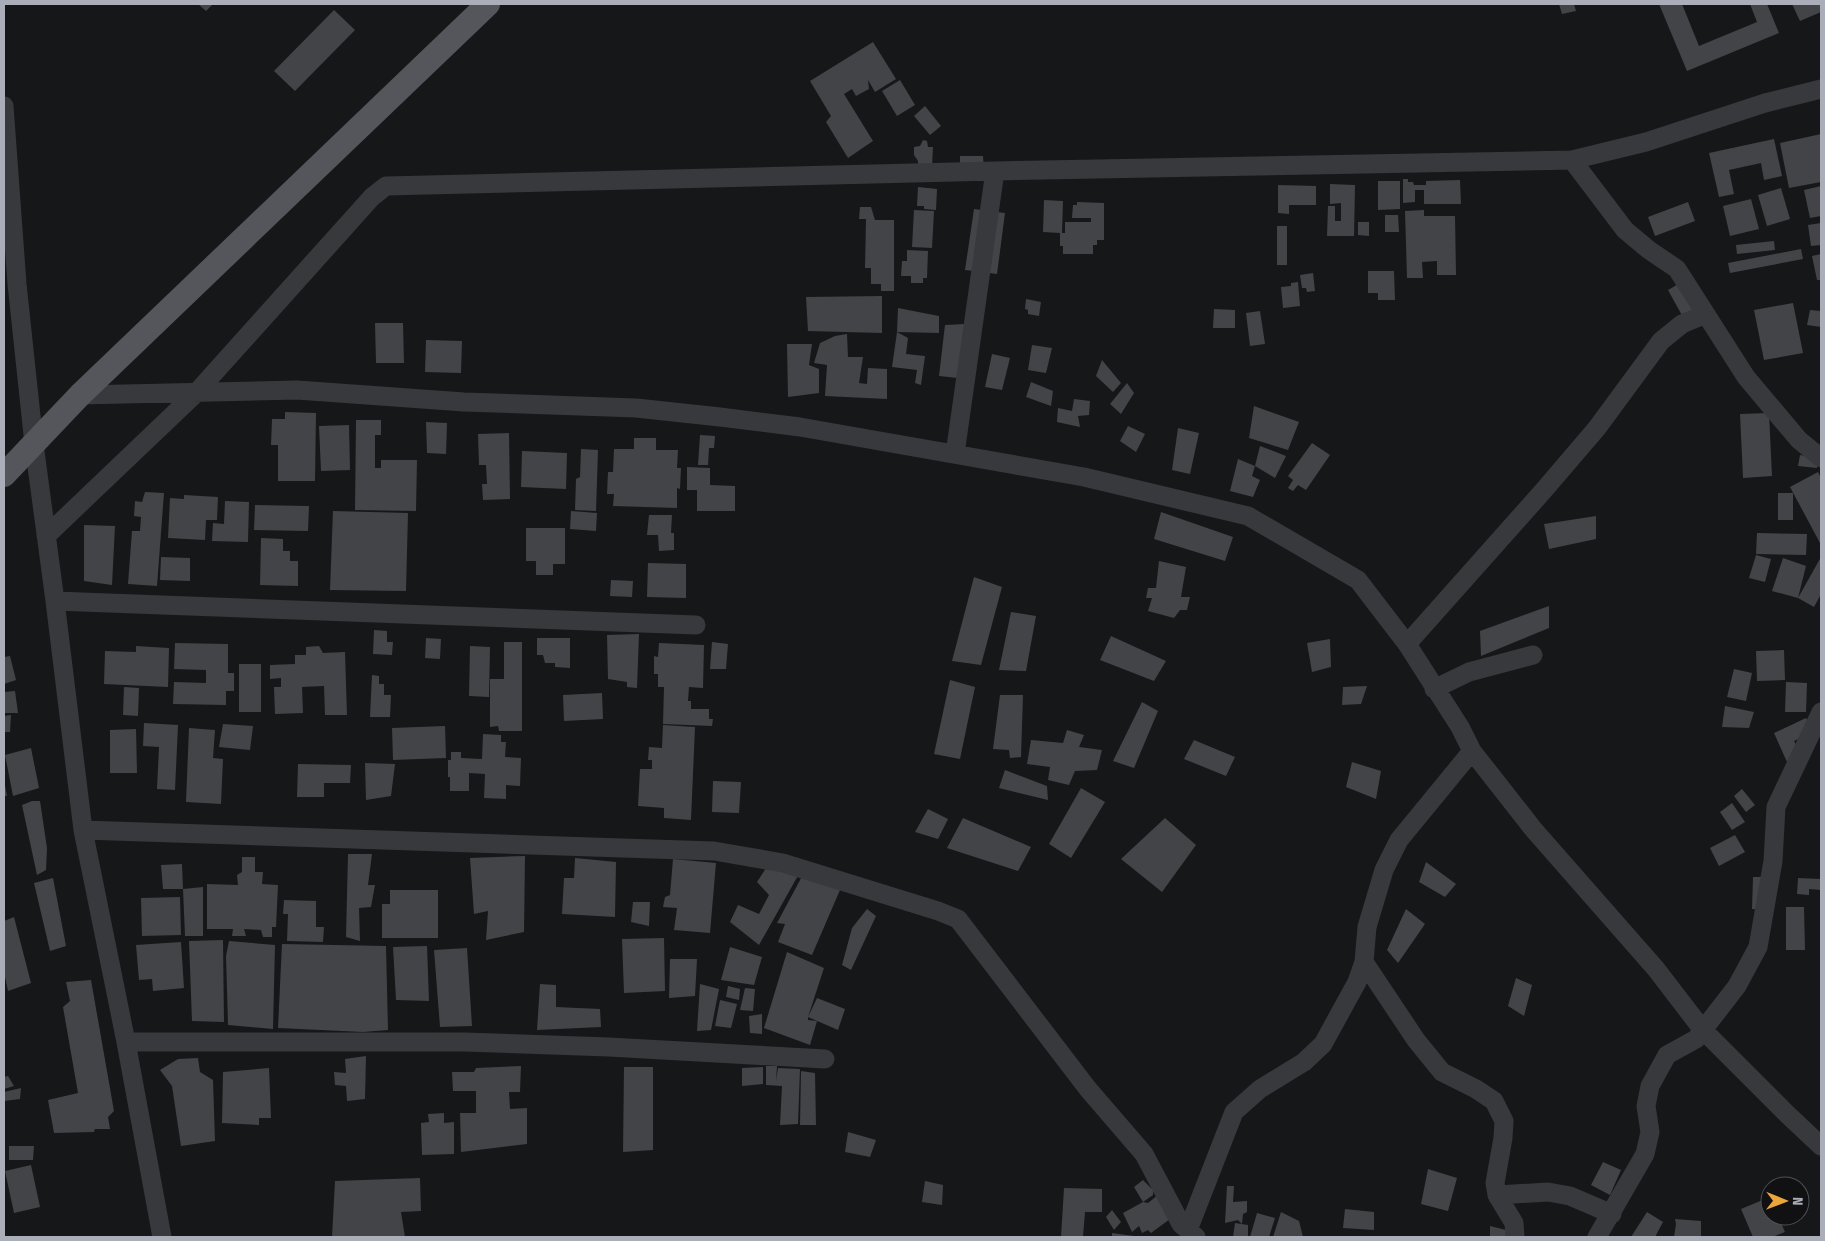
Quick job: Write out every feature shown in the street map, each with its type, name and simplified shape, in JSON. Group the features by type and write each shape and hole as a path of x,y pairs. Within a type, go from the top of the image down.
{"main road":[{"path":"4,475 80,395 488,4"}],"street":[{"path":"46,536 196,393 372,197 386,186 995,171 1572,160 1646,142 1765,103 1821,89"},
{"path":"4,106 17,284 34,444 83,830 126,1042 162,1237"},
{"path":"1572,160 1625,230 1649,250 1677,269 1746,377 1799,440 1821,458"},
{"path":"955,454 995,171"},
{"path":"1407,644 1597,428 1661,341 1682,324 1706,314"},
{"path":"80,395 296,390 464,402 636,408 800,427 955,454 1084,477 1248,516 1358,580 1407,644 1460,727 1472,750 1534,830 1656,970 1702,1029 1821,1146"},
{"path":"55,601 696,624"},
{"path":"1434,689 1469,672 1533,655"},
{"path":"1597,1237 1645,1154 1650,1132 1646,1106 1650,1086 1667,1055 1696,1039 1737,986 1758,947 1773,861 1776,807 1821,712"},
{"path":"83,830 714,851 783,863 938,911 958,919 1088,1089 1144,1154 1181,1224 1192,1234 1234,1112 1260,1089 1304,1062 1322,1044 1357,982 1364,962 1367,926 1384,870 1399,840 1472,750"},
{"path":"1364,962 1416,1040 1442,1072 1476,1089 1494,1101 1504,1121 1495,1183 1497,1195 1514,1223 1515,1237"},
{"path":"126,1042 464,1042 610,1047 825,1060"},
{"path":"1497,1195 1548,1192 1570,1196 1612,1214"}],"building":[{"path":"198,4 213,4 206,11"},
{"path":"1559,4 1574,4 1576,11 1562,14"},
{"path":"1659,4 1682,4 1699,46 1757,22 1750,4 1767,4 1779,33 1687,71"},
{"path":"1792,4 1821,4 1821,12 1800,21"},
{"path":"334,10 355,30 295,91 274,71"},
{"path":"873,42 896,79 875,92 868,80 869,89 856,96 852,89 844,94 873,141 848,158 826,122 831,116 810,81"},
{"path":"900,80 915,105 897,116 882,91"},
{"path":"925,106 941,126 930,135 914,116"},
{"path":"1821,134 1821,182 1789,188 1780,143"},
{"path":"1774,139 1782,176 1764,180 1761,163 1729,170 1734,194 1719,197 1709,153"},
{"path":"923,140 927,141 928,147 933,147 932,167 918,167 918,161 914,155 914,147 920,146"},
{"path":"960,156 983,156 984,170 960,170"},
{"path":"1403,179 1408,179 1408,182 1413,182 1414,185 1426,185 1426,181 1460,180 1461,204 1424,204 1424,190 1415,190 1415,202 1403,203"},
{"path":"1378,181 1400,181 1400,209 1378,210"},
{"path":"1330,184 1355,185 1354,236 1327,236 1328,206 1335,206 1335,221 1341,221 1341,203 1330,204"},
{"path":"1278,185 1316,186 1316,205 1289,205 1289,214 1278,213"},
{"path":"1821,186 1821,216 1810,218 1804,190"},
{"path":"918,187 937,189 936,210 917,206"},
{"path":"1781,188 1790,219 1767,226 1758,195"},
{"path":"1751,199 1759,229 1730,236 1723,206"},
{"path":"1044,200 1063,201 1062,233 1065,233 1065,222 1091,222 1091,218 1072,218 1073,205 1077,205 1077,202 1104,203 1104,240 1097,240 1097,245 1093,245 1093,254 1063,254 1063,246 1060,246 1060,233 1043,232"},
{"path":"1688,202 1695,221 1655,236 1648,217"},
{"path":"860,207 871,207 875,220 894,220 894,291 881,291 881,284 871,284 871,268 865,268 866,219 859,219"},
{"path":"974,209 1005,213 997,274 965,270"},
{"path":"914,210 934,211 932,248 912,247"},
{"path":"1424,210 1424,216 1455,216 1456,275 1437,275 1437,261 1422,262 1423,278 1407,278 1405,211"},
{"path":"1385,215 1398,215 1399,232 1385,232"},
{"path":"1358,222 1369,222 1369,236 1358,235"},
{"path":"1821,223 1821,245 1811,246 1808,225"},
{"path":"1277,226 1287,226 1287,265 1277,265"},
{"path":"1774,241 1775,250 1737,254 1736,245"},
{"path":"1801,249 1803,259 1730,273 1728,263"},
{"path":"907,250 928,251 927,278 923,278 923,283 911,283 911,276 901,276 902,261 907,261"},
{"path":"1821,254 1821,280 1817,280 1812,256"},
{"path":"1368,271 1394,271 1395,300 1378,300 1378,293 1368,293"},
{"path":"1313,273 1315,291 1307,292 1306,288 1302,288 1300,275"},
{"path":"1298,282 1300,306 1283,308 1281,287 1291,286 1291,283"},
{"path":"1682,282 1699,310 1684,319 1668,290"},
{"path":"882,296 882,333 808,331 806,297"},
{"path":"1026,299 1041,302 1039,316 1028,314 1028,310 1025,309"},
{"path":"1793,303 1803,353 1764,360 1754,310"},
{"path":"898,308 939,316 939,333 897,332"},
{"path":"1214,309 1235,310 1235,328 1213,328"},
{"path":"1810,310 1821,311 1821,327 1807,325"},
{"path":"1260,311 1265,344 1250,346 1246,313"},
{"path":"375,323 403,323 404,363 376,363"},
{"path":"965,324 958,378 939,376 945,325"},
{"path":"897,332 908,338 906,354 925,356 921,385 915,383 917,370 892,367"},
{"path":"847,334 848,357 863,357 859,383 867,384 868,368 887,369 887,399 825,396 827,365 814,363 820,343 835,336"},
{"path":"426,340 462,341 461,373 425,372"},
{"path":"787,344 812,344 809,365 819,369 819,393 788,397"},
{"path":"1032,345 1052,348 1046,373 1028,370"},
{"path":"992,354 1010,358 1002,390 985,387"},
{"path":"1102,360 1121,383 1113,392 1096,376"},
{"path":"1031,382 1053,391 1051,406 1026,397"},
{"path":"1127,383 1134,393 1121,414 1110,404"},
{"path":"1074,399 1090,401 1089,415 1078,416 1080,427 1057,422 1058,408 1072,411"},
{"path":"1254,406 1299,422 1288,450 1249,438"},
{"path":"285,412 316,413 315,481 278,481 278,445 271,445 272,419 285,419"},
{"path":"1769,413 1772,476 1743,478 1740,414"},
{"path":"356,420 381,420 381,435 375,435 375,468 381,468 381,460 417,460 416,511 355,510"},
{"path":"426,422 447,423 446,454 427,453"},
{"path":"349,425 350,470 321,471 319,426"},
{"path":"1128,426 1145,434 1136,452 1120,441"},
{"path":"1178,428 1199,433 1190,474 1172,470"},
{"path":"509,433 510,499 483,500 482,484 487,484 486,465 479,465 478,434"},
{"path":"700,435 715,436 714,448 709,448 708,465 698,465"},
{"path":"634,438 656,438 656,450 678,450 677,468 681,468 680,489 677,488 677,508 613,506 614,494 607,494 608,472 613,472 614,449 634,449"},
{"path":"1312,443 1330,455 1306,490 1298,485 1293,491 1288,488 1293,480 1288,476"},
{"path":"1260,446 1286,456 1275,478 1255,466"},
{"path":"581,449 598,450 596,511 575,510 576,479 580,477"},
{"path":"522,451 567,453 566,489 521,487"},
{"path":"1800,455 1818,458 1817,468 1798,466"},
{"path":"1238,459 1255,466 1252,476 1260,480 1253,497 1230,491"},
{"path":"687,467 710,468 710,485 735,486 735,511 697,511 697,490 687,490"},
{"path":"1818,472 1821,478 1820,543 1790,487"},
{"path":"145,492 164,493 157,586 128,584 132,531 140,531 141,517 134,516 135,501 142,502"},
{"path":"1778,493 1793,493 1793,520 1778,520"},
{"path":"184,495 218,497 217,520 206,520 205,540 168,538 170,498 184,499"},
{"path":"225,501 249,502 248,542 212,541 213,523 224,524"},
{"path":"255,505 309,506 308,531 254,530"},
{"path":"333,511 408,513 406,591 330,590"},
{"path":"571,511 597,513 596,531 570,529"},
{"path":"1161,512 1233,537 1225,561 1154,539"},
{"path":"649,515 672,515 671,533 674,533 674,550 659,551 658,535 647,535"},
{"path":"1596,516 1596,539 1549,549 1544,524"},
{"path":"84,525 115,526 112,585 84,581"},
{"path":"526,528 565,528 565,564 553,564 553,575 536,575 536,561 526,561"},
{"path":"1757,533 1807,534 1806,555 1756,554"},
{"path":"261,538 283,539 283,551 290,551 290,561 298,561 298,586 260,585"},
{"path":"1756,555 1771,559 1765,582 1749,578"},
{"path":"161,557 190,558 190,581 160,580"},
{"path":"1821,557 1821,594 1814,607 1798,598"},
{"path":"1783,558 1806,566 1798,598 1772,591"},
{"path":"1159,561 1186,567 1181,597 1190,597 1187,610 1180,610 1174,618 1148,611 1152,598 1146,598 1148,588 1156,588"},
{"path":"648,563 686,564 686,598 647,597"},
{"path":"974,577 1002,587 981,665 952,661"},
{"path":"611,580 633,581 632,597 610,596"},
{"path":"1549,606 1549,628 1481,656 1480,631"},
{"path":"1011,612 1036,616 1026,671 999,670"},
{"path":"374,630 387,631 387,642 393,642 392,655 373,654"},
{"path":"639,634 637,688 627,687 627,682 608,679 607,635"},
{"path":"1111,636 1166,661 1154,681 1100,660"},
{"path":"426,638 441,639 440,659 425,658"},
{"path":"537,638 570,638 570,668 555,667 555,663 545,663 543,655 537,655"},
{"path":"1330,639 1331,667 1312,672 1307,643"},
{"path":"504,642 522,642 522,731 499,731 498,726 490,727 490,679 504,679"},
{"path":"712,642 728,644 726,669 710,669"},
{"path":"175,643 228,644 228,673 234,673 234,691 226,691 226,705 173,704 174,682 206,683 206,670 174,669"},
{"path":"659,643 704,645 703,688 689,687 688,701 691,701 691,709 709,709 709,719 713,719 712,726 663,724 664,687 658,687 658,674 654,674 654,656 658,657"},
{"path":"136,646 169,648 168,687 104,684 105,651 136,652"},
{"path":"319,646 323,653 345,652 347,715 325,715 324,686 302,687 303,713 275,714 274,687 281,687 281,678 270,679 270,665 295,664 295,655 306,655 306,647"},
{"path":"470,646 490,647 489,697 469,696"},
{"path":"1784,650 1785,680 1757,681 1756,651"},
{"path":"10,656 16,680 4,684 4,657"},
{"path":"239,664 261,664 261,712 239,712"},
{"path":"1734,669 1752,673 1746,701 1727,697"},
{"path":"372,675 379,676 379,684 384,684 384,695 391,695 390,717 370,717"},
{"path":"950,680 975,687 960,759 934,754"},
{"path":"1786,682 1807,683 1806,712 1785,712"},
{"path":"1367,686 1361,704 1342,705 1343,687"},
{"path":"124,687 139,688 138,716 123,715"},
{"path":"15,691 18,713 4,713 4,692"},
{"path":"602,693 603,719 564,721 563,695"},
{"path":"1000,695 1023,695 1021,757 1010,758 1009,750 993,749"},
{"path":"1142,702 1158,711 1134,768 1113,761"},
{"path":"1725,706 1754,712 1749,728 1722,727"},
{"path":"11,715 10,732 4,732 4,716"},
{"path":"1806,718 1813,732 1794,741 1801,755 1787,762 1774,733"},
{"path":"144,723 178,725 175,790 157,789 159,747 143,746"},
{"path":"223,724 253,726 250,750 219,747"},
{"path":"663,725 695,727 691,820 664,818 664,808 638,806 640,769 652,769 652,760 648,760 649,747 662,748"},
{"path":"445,726 446,758 393,760 392,728"},
{"path":"189,728 215,730 213,758 223,759 221,804 186,802"},
{"path":"136,729 137,773 110,773 110,730"},
{"path":"1067,730 1084,735 1079,747 1102,750 1097,770 1075,771 1069,785 1048,780 1050,767 1027,764 1031,740 1063,743"},
{"path":"483,734 501,735 501,742 506,742 505,757 521,758 520,786 506,785 506,799 484,798 485,774 469,773 469,791 450,791 448,760 451,760 451,752 461,752 461,758 482,759"},
{"path":"1194,740 1235,757 1226,776 1184,759"},
{"path":"31,748 39,788 13,796 5,755"},
{"path":"1352,762 1381,771 1376,799 1346,787"},
{"path":"365,763 395,764 391,796 366,800"},
{"path":"298,764 351,765 350,783 324,783 324,797 297,797"},
{"path":"1005,770 1047,786 1048,800 999,788"},
{"path":"4,780 7,796 4,796"},
{"path":"713,781 741,782 739,813 712,812"},
{"path":"1081,788 1105,802 1071,858 1049,844"},
{"path":"1742,789 1755,805 1746,812 1734,796"},
{"path":"32,801 40,801 47,848 46,870 37,875 22,805"},
{"path":"1732,803 1745,822 1732,830 1720,812"},
{"path":"928,809 948,819 938,839 915,832"},
{"path":"963,818 1031,847 1018,871 947,848"},
{"path":"1165,818 1196,845 1162,892 1121,859"},
{"path":"1735,835 1745,852 1719,866 1710,848"},
{"path":"348,854 372,854 368,885 375,885 371,907 359,908 360,941 346,937"},
{"path":"525,856 524,932 486,940 488,911 474,914 470,858"},
{"path":"242,857 255,857 255,872 263,872 262,884 278,885 276,927 272,927 272,937 263,937 261,930 244,929 246,936 232,936 233,929 207,929 207,884 238,885 237,875 242,872"},
{"path":"575,858 616,862 615,917 562,914 564,878 574,878"},
{"path":"673,859 716,863 710,933 674,930 677,908 663,907 665,897 670,895"},
{"path":"772,859 800,872 759,945 730,922 738,905 759,914 769,895 757,882"},
{"path":"1426,862 1456,884 1445,897 1419,882"},
{"path":"182,864 183,889 163,889 161,865"},
{"path":"806,869 840,890 812,955 778,942 785,924 777,923"},
{"path":"1753,877 1773,877 1773,910 1752,909"},
{"path":"53,878 66,946 50,951 34,883"},
{"path":"1798,878 1821,879 1821,890 1809,889 1809,895 1797,894"},
{"path":"203,887 203,936 185,936 183,889"},
{"path":"390,890 438,890 438,938 382,938 382,904 390,904"},
{"path":"180,897 181,935 142,936 141,898"},
{"path":"284,900 316,901 316,927 324,927 323,942 287,941 288,914 283,914"},
{"path":"633,902 650,902 649,926 631,922"},
{"path":"1786,907 1804,907 1805,950 1786,950"},
{"path":"867,909 876,916 851,970 842,965 852,928"},
{"path":"1406,909 1425,924 1398,963 1387,950"},
{"path":"14,917 31,983 8,991 4,972 4,921"},
{"path":"664,938 665,991 624,993 622,939"},
{"path":"223,940 224,1022 192,1021 189,941"},
{"path":"229,941 275,945 273,1029 228,1025 226,956"},
{"path":"181,942 184,988 153,991 152,979 139,980 136,945"},
{"path":"282,944 386,946 388,1030 363,1032 278,1028"},
{"path":"427,946 429,1001 396,1000 393,947"},
{"path":"730,947 762,957 754,985 721,980"},
{"path":"467,948 472,1026 440,1027 434,950"},
{"path":"787,952 824,968 808,1017 808,1020 817,1021 810,1045 764,1028"},
{"path":"670,959 697,959 695,996 669,998"},
{"path":"1516,978 1532,985 1524,1016 1508,1006"},
{"path":"91,980 114,1111 108,1117 110,1129 95,1129 94,1132 54,1133 48,1100 78,1093 63,1007 70,1001 66,982"},
{"path":"540,984 556,985 556,1007 600,1009 601,1027 537,1030"},
{"path":"700,984 719,989 711,1030 697,1031"},
{"path":"728,986 740,989 739,1000 726,997"},
{"path":"745,988 755,989 753,1011 740,1010"},
{"path":"817,998 845,1009 838,1030 808,1017"},
{"path":"720,1000 737,1004 731,1028 715,1026"},
{"path":"762,1014 762,1034 750,1033 749,1016"},
{"path":"366,1056 365,1099 347,1101 346,1086 335,1085 334,1072 346,1073 345,1059"},
{"path":"198,1058 200,1072 213,1080 215,1141 181,1146 172,1086 160,1070 178,1059"},
{"path":"521,1066 520,1092 509,1092 510,1109 527,1108 527,1144 461,1152 460,1113 476,1113 476,1091 453,1091 452,1072 474,1072 476,1068"},
{"path":"766,1066 777,1066 776,1081 778,1068 800,1069 798,1124 780,1125 782,1086 766,1085"},
{"path":"624,1067 653,1067 653,1150 623,1152"},
{"path":"763,1067 763,1084 742,1086 742,1068"},
{"path":"269,1068 271,1118 259,1118 259,1125 222,1123 223,1072"},
{"path":"801,1071 815,1073 816,1125 800,1125"},
{"path":"8,1076 14,1086 4,1089 4,1077"},
{"path":"21,1088 20,1099 4,1101 4,1092"},
{"path":"444,1113 444,1123 454,1122 454,1154 422,1155 421,1123 429,1122 428,1114"},
{"path":"848,1132 876,1140 870,1157 845,1152"},
{"path":"9,1146 34,1146 33,1160 9,1160"},
{"path":"1603,1162 1621,1170 1610,1195 1591,1185"},
{"path":"31,1165 40,1207 14,1213 5,1171"},
{"path":"1428,1169 1457,1178 1448,1211 1421,1204"},
{"path":"420,1178 421,1211 401,1212 405,1237 332,1237 335,1181"},
{"path":"1143,1180 1153,1190 1153,1195 1143,1202 1134,1187"},
{"path":"925,1181 943,1185 942,1205 922,1202"},
{"path":"1227,1186 1234,1186 1233,1202 1247,1201 1247,1212 1243,1214 1242,1224 1238,1220 1225,1223"},
{"path":"1064,1188 1102,1189 1102,1212 1085,1212 1083,1237 1061,1237"},
{"path":"1163,1191 1170,1219 1151,1233 1148,1230 1142,1233 1139,1226 1132,1232 1123,1213 1143,1202 1148,1203"},
{"path":"1760,1201 1760,1226 1782,1226 1785,1232 1772,1237 1753,1237 1741,1209"},
{"path":"1345,1209 1374,1212 1374,1230 1343,1228"},
{"path":"1112,1210 1121,1222 1114,1230 1106,1217"},
{"path":"1281,1212 1299,1221 1303,1237 1273,1237"},
{"path":"1647,1212 1663,1222 1655,1237 1631,1237"},
{"path":"1257,1213 1275,1218 1269,1237 1250,1237"},
{"path":"1675,1219 1701,1221 1701,1237 1674,1237"},
{"path":"1235,1223 1248,1225 1248,1237 1233,1237"},
{"path":"1490,1226 1510,1231 1510,1237 1490,1237"},
{"path":"1112,1233 1134,1236 1134,1237 1112,1237"}]}
